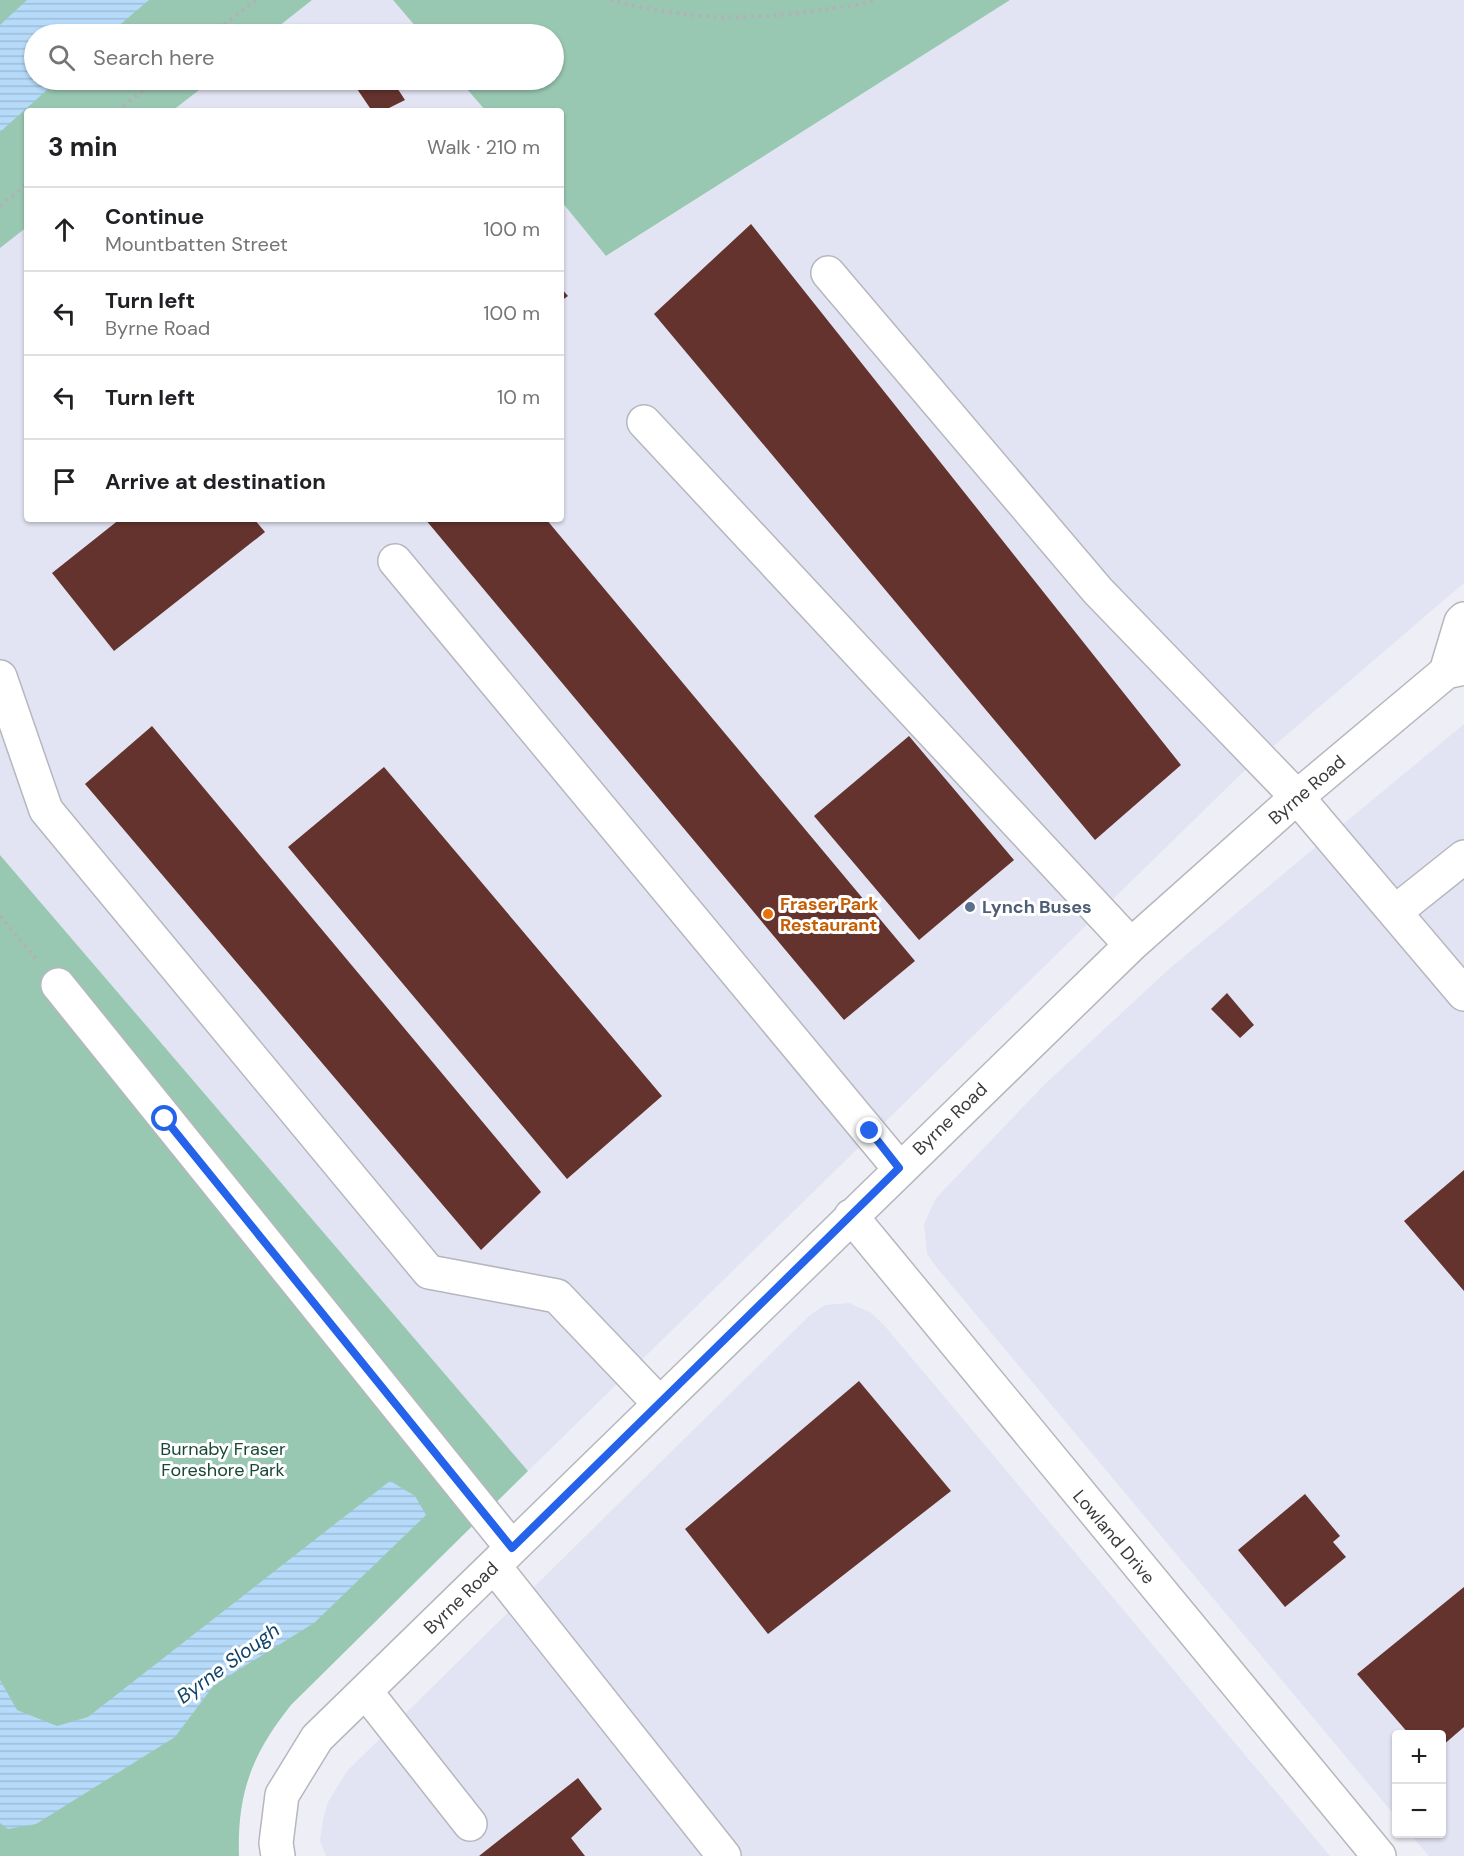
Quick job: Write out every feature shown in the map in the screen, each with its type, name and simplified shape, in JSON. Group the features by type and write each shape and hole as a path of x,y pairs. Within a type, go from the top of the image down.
{"street":[{"path":"828,273 1098,591 1297,797 1464,994"},
{"path":"644,422 1131,945"},
{"path":"395,561 899,1168"},
{"name":"Byrne Road","path":"278,1856 276,1844 282,1795 317,1738 899,1168 1131,945 1297,797 1455,670 1464,619"},
{"path":"0,677 46,810 429,1272 557,1296 660,1404"},
{"path":"1395,912 1464,857"},
{"path":"58,985 503,1557 724,1856"},
{"name":"Lowland Drive","path":"851,1216 1379,1856"},
{"path":"366,1692 470,1824"}],"path":[{"path":"225,24 256,0"},
{"path":"610,0 660,13 725,19 778,17 874,0"},
{"path":"121,108 143,90"},
{"path":"0,206 24,186"},
{"path":"0,916 58,985"}],"shaded area":[{"path":"312,0 393,0 413,24 282,24"},
{"path":"1010,0 1464,0 1464,583 1240,775 528,1471 0,855 0,248 24,229 24,522 564,522 564,205 607,256"},
{"path":"199,90 468,90 483,108 176,108"},
{"path":"1464,724 1464,1856 1429,1856 1413,1838 1446,1838 1446,1730 1392,1730 1392,1812 927,1254 924,1224 936,1198 1044,1085 1169,969"},
{"path":"849,1303 870,1312 884,1325 1330,1856 326,1856 320,1841 323,1819 328,1802 347,1771 809,1316 825,1305"}],"green space":[{"path":"0,0 312,0 282,24 24,24 24,90 199,90 176,108 24,108 24,229 0,248"},
{"path":"393,0 1010,0 606,256 564,205 564,108 483,108 468,90 564,90 564,24 413,24"},
{"name":"Burnaby Fraser Foreshore Park","path":"0,855 528,1471 291,1705 277,1723 257,1758 244,1793 239,1833 239,1856 0,1856"}],"water":[{"path":"27,0 149,0 121,24 24,24 24,90 47,90 24,108 0,132 0,25"},
{"name":"Byrne Slough","path":"390,1481 415,1496 426,1515 314,1623 214,1685 175,1737 36,1824 8,1829 0,1823 0,1680 17,1710 57,1726 88,1717"}],"building":[{"path":"358,90 398,90 405,100 389,108 370,108"},
{"path":"751,224 1181,765 1095,840 654,314"},
{"path":"116,522 257,522 265,532 114,651 52,573"},
{"path":"428,522 549,522 915,961 844,1020"},
{"path":"152,726 541,1192 481,1250 85,784"},
{"path":"909,736 1014,860 919,940 814,816"},
{"path":"384,767 662,1096 567,1179 288,847"},
{"path":"1227,993 1254,1025 1240,1038 1211,1009"},
{"path":"1464,1170 1464,1291 1404,1221"},
{"path":"859,1381 951,1491 768,1634 685,1529"},
{"path":"1305,1494 1340,1536 1333,1542 1346,1557 1285,1607 1238,1550"},
{"path":"1464,1587 1464,1727 1446,1743 1446,1730 1406,1730 1357,1674"},
{"path":"578,1778 602,1809 571,1838 585,1856 479,1856"}],"place":[{"name":"Lynch Buses","path":"970,907"},
{"name":"Fraser Park Restaurant","path":"768,914"}],"route":[{"path":"165,1119 512,1548 899,1168 870,1131"}]}
